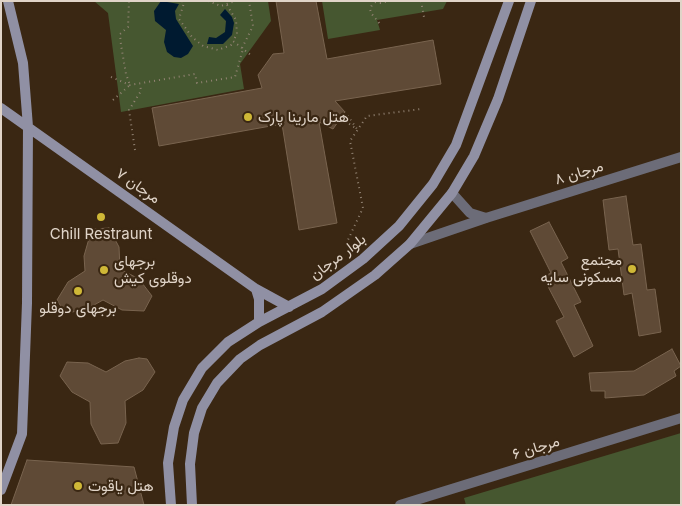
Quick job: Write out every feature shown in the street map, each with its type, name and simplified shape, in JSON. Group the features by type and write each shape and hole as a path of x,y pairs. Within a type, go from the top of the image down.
{"main road":[{"path":"1,490 22,434 27,303 28,127 23,63 8,1"},
{"name":"بلوار مرجان","path":"171,505 168,463 174,427 183,400 202,368 221,348 259,322 322,289 363,259 399,226 433,184 456,145 510,1"},
{"path":"192,505 190,464 194,433 202,408 217,383 240,359 260,345 322,312 375,275 410,244 452,193 474,156 494,107 531,1"},
{"name":"مرجان ۷","path":"1,108 256,289 289,307"},
{"path":"256,289 259,299 259,322"}],"street":[{"name":"مرجان ۸","path":"410,244 486,218 681,157"},
{"path":"452,193 470,213 486,218"},
{"name":"مرجان ۶","path":"400,505 681,418"}],"path":[{"path":"129,1 128,27 120,34 120,46 130,85"},
{"path":"182,1 184,3 179,19 192,37 203,46 218,50 231,45 237,34 236,20 227,5"},
{"path":"208,1 227,5 235,1"},
{"path":"113,100 130,85 140,83 195,74 197,83 235,76 243,48 253,26 249,1"},
{"path":"380,24 370,9 374,1 380,4 389,1"},
{"path":"421,1 424,17"},
{"path":"234,41 252,56"},
{"path":"111,77 130,85"},
{"path":"135,150 129,110 141,91 140,83"},
{"path":"346,244 363,208 350,141 367,116 420,109"},
{"path":"345,112 357,129"},
{"path":"345,121 357,129"}],"green space":[{"path":"94,1 268,1 271,21 240,64 244,89 121,112 108,13"},
{"path":"322,1 447,1 443,9 377,20 380,30 328,39"},
{"path":"681,433 681,505 466,505 464,498"}],"water":[{"path":"161,1 179,4 175,11 176,19 193,46 188,54 181,58 174,57 167,52 164,42 166,30 155,21 154,11"},
{"path":"225,9 232,17 234,23 232,35 223,44 207,44 209,37 216,38 225,32 226,21 220,15"}],"building":[{"name":"هتل مارینا پارک","path":"276,1 316,1 327,59 433,40 441,84 335,101 345,112 333,129 319,122 337,223 299,230 282,124 159,146 152,108 262,88 258,75 273,54 284,53"},
{"name":"مجتمع مسکونی سایه","path":"626,196 633,245 641,244 647,290 655,289 661,332 639,336 632,293 624,295 618,249 609,250 603,200"},
{"name":"مجتمع مسکونی سایه","path":"549,222 568,258 561,262 581,302 574,305 593,346 574,357 556,321 564,317 543,277 551,273 530,231"},
{"name":"برجهای دوقلوی کیش","path":"109,228 119,247 120,269 139,279 152,296 144,311 122,310 103,300 85,310 65,313 57,300 68,282 85,271 84,256 90,235 94,229"},
{"path":"672,349 681,366 674,371 676,376 644,395 605,398 605,391 591,391 589,373 634,371"},
{"path":"139,358 147,359 155,372 143,390 125,401 126,423 118,443 101,444 91,424 90,402 72,392 60,376 67,362 88,363 106,372 125,361"},
{"name":"هتل یاقوت","path":"27,460 134,467 144,505 11,505"}],"place":[{"name":"هتل مارینا پارک","path":"248,117"},
{"name":"Chill Restraunt","path":"101,217"},
{"name":"مجتمع مسکونی سایه","path":"632,269"},
{"name":"برجهای دوقلوی کیش","path":"104,270"},
{"name":"برجهای دوقلو","path":"78,291"},
{"name":"هتل یاقوت","path":"78,486"}]}
